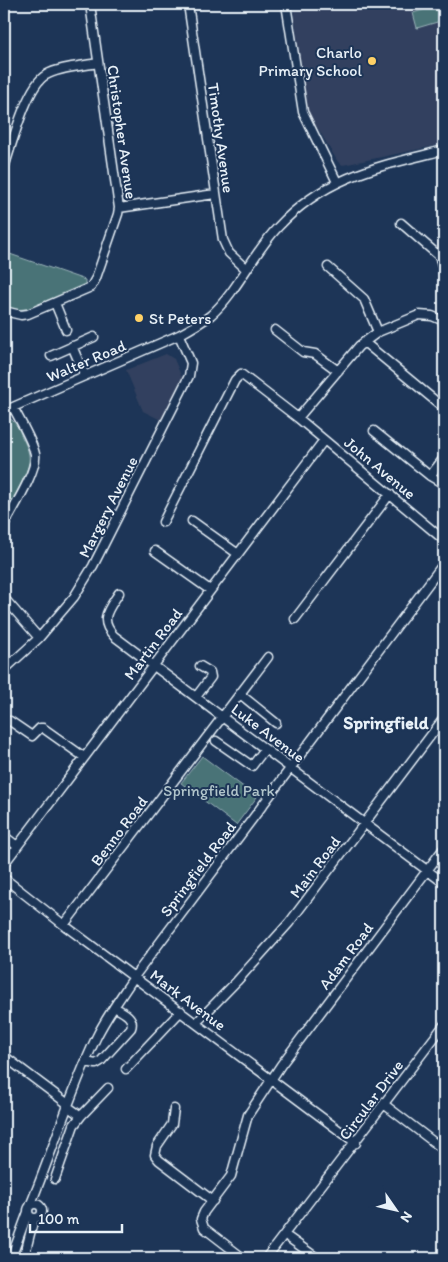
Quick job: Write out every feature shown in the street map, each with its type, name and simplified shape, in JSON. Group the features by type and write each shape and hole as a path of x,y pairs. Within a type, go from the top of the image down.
{"street":[{"name":"Christopher Avenue","path":"4,311 21,315 28,314 87,289 94,283 117,219 119,208 90,4"},
{"name":"Timothy Avenue","path":"188,4 215,194 225,248 246,269"},
{"path":"286,4 303,112 337,182"},
{"path":"4,168 28,98 38,81 52,72 98,63"},
{"name":"Walter Road","path":"4,411 179,336 211,314 227,296 277,228 291,214 337,182 372,169 444,150"},
{"path":"119,208 215,194"},
{"path":"400,223 439,256 444,272"},
{"path":"328,268 364,299 378,332"},
{"path":"54,303 66,330"},
{"path":"298,418 364,342 378,332 420,315 444,319"},
{"path":"276,330 303,352 316,354 338,371"},
{"name":"Margery Avenue","path":"4,670 39,638 74,597 93,566 189,376 191,363 179,336"},
{"path":"51,356 94,337"},
{"path":"364,342 444,408"},
{"path":"72,346 85,376"},
{"name":"John Avenue","path":"163,522 239,375 245,376 298,418 444,540"},
{"path":"4,526 32,472 35,460 34,450 13,407"},
{"path":"374,431 430,476 444,484"},
{"name":"Martin Road","path":"4,864 324,440"},
{"path":"430,476 444,458"},
{"path":"294,619 390,494"},
{"path":"192,521 238,554"},
{"path":"155,551 210,590"},
{"name":"Springfield Road","path":"11,1258 48,1164 67,1105 96,1037 114,1007 134,977 444,563"},
{"name":"Luke Avenue","path":"119,593 107,612 106,625 114,636 444,883"},
{"path":"4,598 39,638"},
{"name":"Benno Road","path":"64,925 268,657"},
{"path":"196,697 211,677 210,672 200,666"},
{"path":"240,694 276,723"},
{"name":"Main Road","path":"196,1023 274,941 444,718"},
{"path":"10,720 32,736 40,728 43,728 84,757"},
{"path":"216,741 252,766 265,749"},
{"path":"4,836 18,846"},
{"name":"Adam Road","path":"243,1258 202,1226 202,1216 233,1172 248,1115 286,1058 444,848"},
{"name":"Mark Avenue","path":"4,878 271,1081 356,1143"},
{"path":"86,1062 96,1064 101,1061 131,1028 132,1021 130,1018 114,1007"},
{"path":"126,1069 181,1011"},
{"name":"Circular Drive","path":"266,1258 356,1143 444,1025"},
{"path":"4,1056 81,1116"},
{"path":"55,1179 74,1125 108,1088"},
{"path":"384,1104 444,1150"},
{"path":"174,1109 172,1124 157,1146 155,1155 213,1201"},
{"name":"Springfield Road","path":"39,1205 48,1164"},
{"name":"Circular Drive","path":"273,1258 318,1197 319,1190"},
{"path":"34,1204 39,1205 42,1209 39,1217 34,1218 30,1216 29,1209 34,1204"},
{"path":"24,1258 34,1218"},
{"path":"288,1238 317,1258"}],"shaded area":[{"name":"Charlo Primary School","path":"310,4 444,4 444,144 343,165 338,162 308,112 293,9"},
{"path":"166,354 174,359 182,378 161,420 143,411 126,370"}],"green space":[{"path":"444,4 444,20 417,28 413,13"},
{"path":"4,252 85,280 85,286 36,307 15,310 4,308"},
{"path":"9,418 19,429 28,450 29,461 24,477 4,515 4,420"},
{"name":"Springfield Park","path":"202,756 257,797 236,825 181,783"}],"place":[{"name":"Charlo Primary School","path":"372,61"},
{"name":"St Peters","path":"139,318"}],"district":[{"name":"Springfield","path":"386,723"}]}
